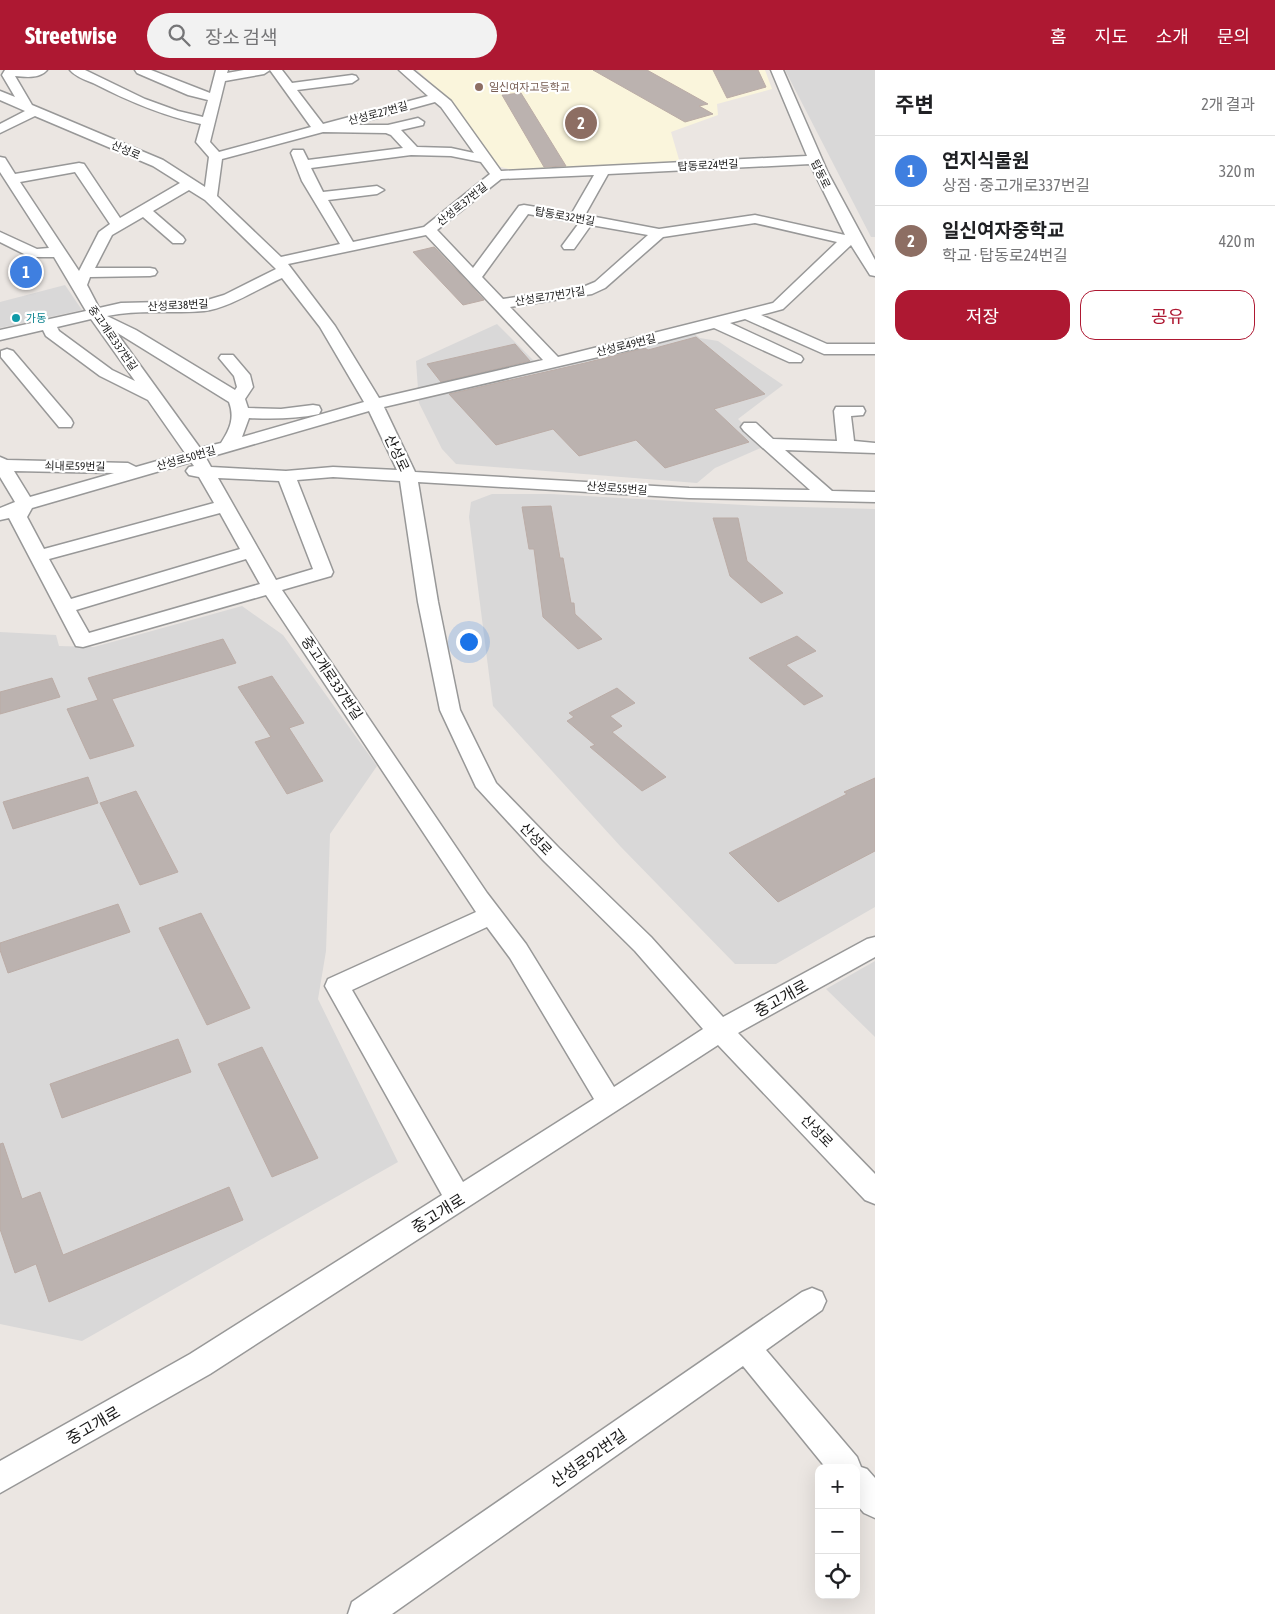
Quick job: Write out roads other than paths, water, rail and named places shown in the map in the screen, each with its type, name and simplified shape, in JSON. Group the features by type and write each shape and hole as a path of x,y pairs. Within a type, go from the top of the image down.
{"street":[{"path":"7,74 29,74 41,70"},
{"path":"76,70 126,95 179,117 208,122"},
{"path":"141,70 192,92 214,98"},
{"path":"210,197 216,157 203,142 220,72 264,70"},
{"path":"276,70 318,128"},
{"name":"산성로37번길","path":"282,267 349,247 430,230 497,175 446,104 405,70"},
{"name":"탑동로","path":"777,70 813,160 852,239 875,272"},
{"path":"0,129 31,109 7,74"},
{"path":"289,87 352,79"},
{"name":"산성로","path":"0,94 158,163 210,197 282,267 327,326 370,398 408,475 428,602 450,710 487,787 550,854 643,944 720,1031 875,1192"},
{"name":"산성로27번길","path":"216,157 438,97"},
{"path":"388,129 418,122"},
{"name":"산성로27번길","path":"318,128 388,129 396,132 413,151"},
{"path":"290,136 319,197 349,247"},
{"path":"303,165 413,151 451,152 486,159"},
{"name":"탑동로24번길","path":"497,175 813,160"},
{"name":"중고개로337번길","path":"118,225 79,167 5,172 58,252 82,279 95,315 196,455 271,587 491,915 518,951 610,1103"},
{"path":"569,246 603,170"},
{"path":"82,279 106,232 189,184"},
{"path":"319,197 376,190"},
{"name":"탑동로32번길","path":"474,278 524,209 659,232 755,219 852,239 875,240"},
{"path":"144,210 178,240"},
{"name":"산성로77번가길","path":"430,230 554,362"},
{"name":"산성로77번가길","path":"499,304 587,291 600,285 659,232"},
{"path":"0,236 35,254 58,252"},
{"name":"산성로49번길","path":"370,398 554,362 778,306 852,239"},
{"name":"산성로38번길","path":"95,315 121,308 205,306 229,298 282,267"},
{"path":"82,279 150,272"},
{"path":"746,314 824,349 875,349"},
{"path":"0,335 50,329 95,315 130,333 240,406 281,414 326,408 370,398"},
{"path":"715,322 795,360"},
{"path":"50,329 26,346 3,356 65,423"},
{"name":"중고개로337번길","path":"50,329 106,373 154,398"},
{"path":"227,358 242,375 245,387 240,406 238,429 227,446"},
{"name":"산성로50번길","path":"0,515 25,504 227,446 370,398"},
{"path":"846,446 849,411"},
{"path":"750,427 827,496"},
{"path":"769,444 875,448"},
{"name":"쇠내로59번길","path":"0,464 148,468"},
{"name":"쇠내로59번길","path":"0,464 25,504"},
{"name":"산성로55번길","path":"148,468 286,476 333,472 408,475 689,493 875,497"},
{"path":"25,504 18,517 84,641 324,572 286,476"},
{"path":"38,556 224,506"},
{"path":"65,608 251,552"},
{"path":"459,1200 337,986 491,915"},
{"name":"중고개로","path":"0,1478 200,1364 459,1200 720,1031 875,946"},
{"name":"산성로92번길","path":"364,1614 812,1301"},
{"path":"745,1347 843,1464"},
{"path":"860,1485 875,1502"}],"place":[{"name":"일신여자고등학교","path":"479,87"},
{"name":"일신여자중학교","path":"581,123"},
{"name":"연지식물원","path":"26,272"},
{"name":"가동","path":"16,318"}]}
